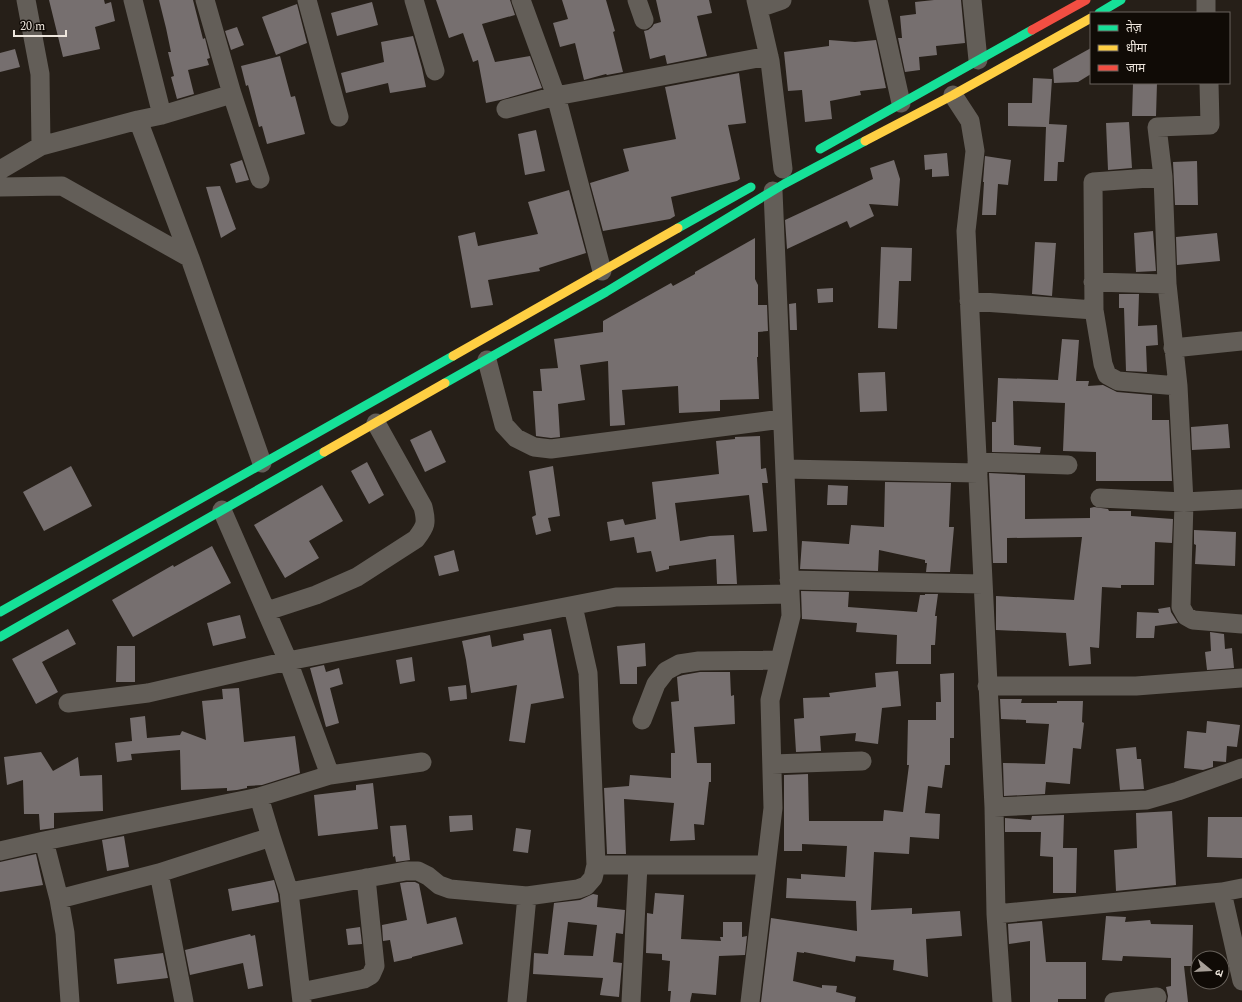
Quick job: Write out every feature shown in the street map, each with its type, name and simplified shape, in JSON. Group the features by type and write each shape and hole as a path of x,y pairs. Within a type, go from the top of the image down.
{"main road":[{"path":"811,154 978,60 1063,6 1086,0"},
{"path":"1101,12 1121,0"},
{"path":"0,612 602,271 777,176 953,95 1090,19"},
{"path":"0,637 606,292 777,176"}],"street":[{"path":"26,0 40,74 41,146"},
{"path":"133,0 162,115"},
{"path":"205,0 232,94 260,179"},
{"path":"414,0 435,71"},
{"path":"521,0 556,96 602,271"},
{"path":"637,0 644,20"},
{"path":"750,1002 773,808 770,700 791,616 782,419 777,176 769,56 758,4 782,0"},
{"path":"878,0 901,103"},
{"path":"972,0 978,60"},
{"path":"1206,0 1206,12"},
{"path":"312,1 339,117"},
{"path":"506,109 556,96 769,56"},
{"path":"1208,84 1210,125 1158,127 1163,177 1166,284 1178,386 1184,502 1181,607 1186,616 1193,620 1242,624"},
{"path":"0,170 41,146 162,115 232,94"},
{"path":"953,95 970,121 976,151 966,231 994,807 996,914 1002,1002"},
{"path":"138,120 190,258 262,463"},
{"path":"1163,177 1092,182 1094,310 1102,364 1107,375 1118,381 1178,386"},
{"path":"0,187 62,186 190,258"},
{"path":"1093,282 1166,284"},
{"path":"969,301 1094,310"},
{"path":"1173,348 1242,341"},
{"path":"487,360 504,425 516,438 534,447 551,448 782,419"},
{"path":"267,611 316,595 357,577 416,539 423,530 426,520 423,507 376,423"},
{"path":"784,469 977,468 1068,465"},
{"path":"1100,498 1184,502 1242,499"},
{"path":"222,510 288,661 330,775"},
{"path":"68,703 148,694 288,661 616,597 789,587 983,584"},
{"path":"289,892 406,871 418,871 428,876 438,885 450,889 527,896 578,889 586,886 593,878 596,865 588,674 573,606"},
{"path":"642,720 656,684 666,671 679,664 699,661 780,660"},
{"path":"987,686 1136,686 1242,678"},
{"path":"772,764 862,761"},
{"path":"0,851 259,797 330,775 422,762"},
{"path":"994,807 1147,800 1178,791 1242,768"},
{"path":"259,797 289,892 302,997 364,980 370,975 375,966 366,878"},
{"path":"59,899 159,873 271,837"},
{"path":"44,841 59,899 65,933 70,1002"},
{"path":"596,865 766,866"},
{"path":"631,1002 638,865"},
{"path":"159,873 184,1002"},
{"path":"996,914 1222,892 1242,888"},
{"path":"1222,892 1242,981"},
{"path":"517,1002 527,896"},
{"path":"1114,1002 1157,997"}],"building":[{"path":"49,0 104,0 105,4 111,2 115,21 95,27 100,49 63,57"},
{"path":"159,0 193,0 203,39 205,38 210,58 207,59 209,65 188,70 194,94 177,99 171,77 174,76 168,52 171,52"},
{"path":"436,0 510,0 515,15 482,24 495,62 530,56 542,88 486,103 478,60 473,62 463,33 449,38"},
{"path":"562,0 606,0 615,31 613,32 623,72 606,74 584,80 575,43 560,47 553,23 568,19"},
{"path":"656,0 709,0 712,13 697,16 707,56 667,64 665,55 650,59 644,31 648,30 654,24 661,22"},
{"path":"961,0 965,43 936,46 937,55 919,57 920,70 905,72 898,38 902,38 900,16 916,14 915,2"},
{"path":"372,2 378,25 337,36 331,13"},
{"path":"297,4 307,43 276,55 262,17"},
{"path":"237,27 244,45 231,50 225,31"},
{"path":"413,36 426,87 390,93 388,83 346,93 341,73 384,62 381,42"},
{"path":"829,40 855,42 876,40 886,88 860,91 861,95 830,101 832,119 805,122 802,90 788,91 784,52 829,46"},
{"path":"15,49 20,67 0,72 0,53"},
{"path":"1090,49 1090,75 1078,82 1054,83 1053,69"},
{"path":"280,56 291,97 295,96 305,134 267,144 262,126 259,127 248,85 246,86 241,66"},
{"path":"739,73 746,123 728,125 740,179 671,197 675,216 670,219 603,231 590,183 629,171 623,149 676,139 665,87"},
{"path":"1033,78 1052,79 1049,124 1067,125 1064,162 1058,162 1057,181 1044,181 1046,127 1008,126 1008,103 1032,103"},
{"path":"1133,84 1157,84 1156,116 1132,116"},
{"path":"1129,122 1132,168 1108,170 1106,123"},
{"path":"536,130 545,171 525,175 518,134"},
{"path":"947,153 949,176 932,177 932,169 925,170 924,155"},
{"path":"985,156 1011,160 1008,185 998,184 996,215 982,215"},
{"path":"242,160 249,180 236,183 230,164"},
{"path":"894,160 900,179 898,206 869,204 874,216 850,228 847,221 787,249 785,220 873,179 870,168"},
{"path":"1197,161 1198,205 1175,205 1173,162"},
{"path":"220,186 236,229 221,238 206,187"},
{"path":"569,190 586,253 539,268 540,271 488,280 493,305 471,308 458,236 475,232 478,246 538,234 528,202"},
{"path":"1153,231 1156,271 1136,272 1134,233"},
{"path":"1217,233 1220,261 1177,265 1176,237"},
{"path":"755,238 755,279 758,285 758,305 767,305 768,331 758,332 757,357 759,399 720,400 720,411 679,413 678,386 622,390 625,425 610,426 608,361 580,365 585,400 558,404 560,437 551,438 536,436 533,391 542,391 540,369 558,368 554,339 603,332 603,321 671,283 673,286 695,274 695,272"},
{"path":"1035,242 1056,243 1052,296 1032,294"},
{"path":"881,247 912,248 911,281 899,281 897,329 878,328"},
{"path":"833,288 833,302 818,303 817,289"},
{"path":"1119,294 1139,294 1138,326 1157,325 1158,345 1146,346 1147,372 1126,371 1124,308 1119,308"},
{"path":"796,303 797,330 790,330 789,304"},
{"path":"1062,339 1079,340 1076,381 1089,381 1088,386 1103,385 1117,392 1152,395 1152,420 1169,420 1172,481 1096,481 1096,452 1063,451 1065,403 1013,401 1014,445 1041,447 1040,453 992,452 992,422 996,422 998,378 1058,380"},
{"path":"885,372 887,411 860,412 858,373"},
{"path":"1228,424 1230,448 1192,450 1191,427"},
{"path":"431,430 446,462 425,472 410,440"},
{"path":"760,436 761,469 766,468 768,483 762,483 767,531 753,532 749,495 675,503 680,541 710,536 734,535 737,584 717,584 716,559 669,566 669,569 656,572 651,551 637,553 634,537 610,541 607,522 623,519 625,525 656,519 652,482 719,474 716,441 735,439 735,437"},
{"path":"367,462 384,495 369,504 351,471"},
{"path":"71,466 92,506 44,531 23,492"},
{"path":"553,466 560,516 548,518 551,531 536,535 532,517 536,515 529,471"},
{"path":"989,473 1025,475 1025,519 1090,518 1090,508 1094,507 1108,509 1109,511 1131,511 1131,516 1173,519 1172,543 1155,542 1154,585 1121,585 1121,588 1102,587 1099,648 1090,647 1091,664 1069,666 1066,633 996,630 996,596 1074,600 1082,537 1007,538 1007,563 993,563"},
{"path":"885,482 951,483 949,527 954,527 950,572 926,572 927,563 925,563 925,560 879,550 878,571 800,569 802,541 849,544 851,525 884,527"},
{"path":"322,485 343,521 309,541 319,558 285,578 254,525"},
{"path":"828,485 848,486 847,505 827,505"},
{"path":"1194,530 1236,532 1235,566 1195,564 1196,545 1194,544"},
{"path":"212,546 231,583 133,637 112,600 173,565 174,567"},
{"path":"454,550 459,571 439,576 434,556"},
{"path":"801,591 849,592 848,607 917,612 920,595 938,594 935,616 937,616 935,645 931,645 931,664 896,664 897,635 856,632 857,623 802,619"},
{"path":"1170,607 1171,612 1178,623 1155,626 1154,638 1136,638 1137,612 1159,613 1158,609"},
{"path":"240,615 246,638 213,646 207,623"},
{"path":"68,629 76,644 42,662 58,692 36,704 12,659"},
{"path":"551,629 564,698 531,704 525,743 509,741 517,685 471,693 462,641 490,635 492,647 524,640 523,634"},
{"path":"1210,632 1224,634 1225,649 1232,648 1234,668 1207,670 1205,652 1211,651"},
{"path":"645,643 646,666 637,667 637,684 620,684 617,646"},
{"path":"117,646 135,646 135,682 116,682"},
{"path":"412,657 415,681 400,684 396,660"},
{"path":"324,665 326,672 339,668 343,684 330,688 339,723 326,727 310,668"},
{"path":"898,671 901,706 882,708 878,744 855,741 856,733 820,736 821,751 796,752 794,719 804,718 803,698 830,697 829,693 876,687 875,673"},
{"path":"700,672 730,672 731,696 734,695 735,724 694,727 697,763 711,763 711,782 709,782 704,825 694,824 695,840 670,841 674,803 624,799 626,854 607,854 604,788 629,786 630,775 671,778 671,753 675,753 671,702 679,701 677,677"},
{"path":"954,673 954,738 950,738 950,765 945,765 942,788 928,786 925,813 940,814 939,839 910,837 909,854 874,852 871,910 912,908 912,914 960,911 962,936 926,939 928,977 893,970 894,960 856,956 855,962 797,952 793,981 822,988 822,985 837,986 836,992 856,997 855,1002 761,1002 771,918 857,931 856,901 786,898 787,878 801,879 801,874 845,877 847,846 802,844 802,851 784,851 784,775 808,774 809,821 883,821 884,810 903,812 909,765 907,765 908,720 936,720 936,702 941,702 940,674"},
{"path":"466,685 467,699 450,701 448,687"},
{"path":"239,688 244,742 295,736 300,773 262,785 247,786 247,788 237,790 227,791 227,788 181,790 180,750 131,754 132,760 117,762 115,743 132,741 130,718 145,716 147,738 180,735 182,731 206,740 202,701 223,699 222,689"},
{"path":"1000,699 1022,699 1021,703 1083,701 1082,722 1084,723 1081,749 1073,748 1070,784 1046,782 1045,794 1004,796 1003,763 1045,764 1049,724 1026,723 1026,720 1001,719"},
{"path":"1207,721 1240,725 1237,747 1227,746 1226,762 1213,761 1213,767 1203,770 1184,768 1187,731 1206,733"},
{"path":"1136,747 1137,759 1141,759 1144,789 1120,790 1116,749"},
{"path":"41,752 53,771 78,757 80,776 102,775 103,811 54,813 54,828 40,830 39,814 24,814 23,780 7,785 4,757"},
{"path":"373,783 378,829 318,836 314,795 356,790 356,785"},
{"path":"1172,811 1176,885 1116,891 1114,850 1137,848 1136,813"},
{"path":"472,815 473,830 450,832 449,816"},
{"path":"1064,815 1063,848 1077,848 1076,893 1053,893 1053,857 1040,856 1041,832 1005,832 1005,818 1031,820 1032,816"},
{"path":"1208,817 1242,817 1242,858 1207,857"},
{"path":"406,825 410,860 396,862 395,856 393,857 390,826"},
{"path":"516,828 531,830 528,853 513,851"},
{"path":"124,836 129,867 107,871 102,840"},
{"path":"36,854 43,885 0,892 0,862"},
{"path":"274,880 279,902 232,911 228,889"},
{"path":"415,882 419,884 427,924 456,917 463,944 394,962 390,940 383,941 382,925 407,920 400,883"},
{"path":"655,893 684,895 681,939 721,941 720,937 723,937 723,922 742,922 742,937 747,936 745,955 719,956 716,995 692,993 690,1002 670,1002 671,991 668,991 670,961 662,960 662,954 646,953 647,913 653,914"},
{"path":"593,894 598,895 597,907 625,910 623,934 616,933 613,962 622,963 619,997 600,995 603,978 533,974 534,953 548,954 554,903 580,900","holes":["568,922 597,925 593,956 564,955"]},
{"path":"1106,916 1126,917 1125,922 1150,920 1151,924 1193,925 1192,950 1190,950 1190,966 1184,966 1188,1002 1167,1002 1168,996 1166,987 1171,986 1171,958 1123,956 1122,961 1102,960"},
{"path":"1042,921 1046,962 1086,962 1086,999 1058,999 1058,1002 1030,1002 1030,941 1009,944 1008,924"},
{"path":"360,927 362,944 348,945 346,929"},
{"path":"250,934 251,936 255,935 263,986 248,989 243,963 190,975 185,950"},
{"path":"163,953 168,978 117,984 114,959"}],"traffic: fast":[{"path":"1101,12 1121,0"},
{"path":"820,149 1032,30"},
{"path":"445,383 606,292 784,184 865,141"},
{"path":"678,228 751,187"},
{"path":"0,612 453,356"},
{"path":"0,637 324,452"}],"traffic: slow":[{"path":"865,141 953,95 1090,19"},
{"path":"453,356 678,228"},
{"path":"324,452 445,383"}],"traffic: jam":[{"path":"1032,30 1086,0"}]}
